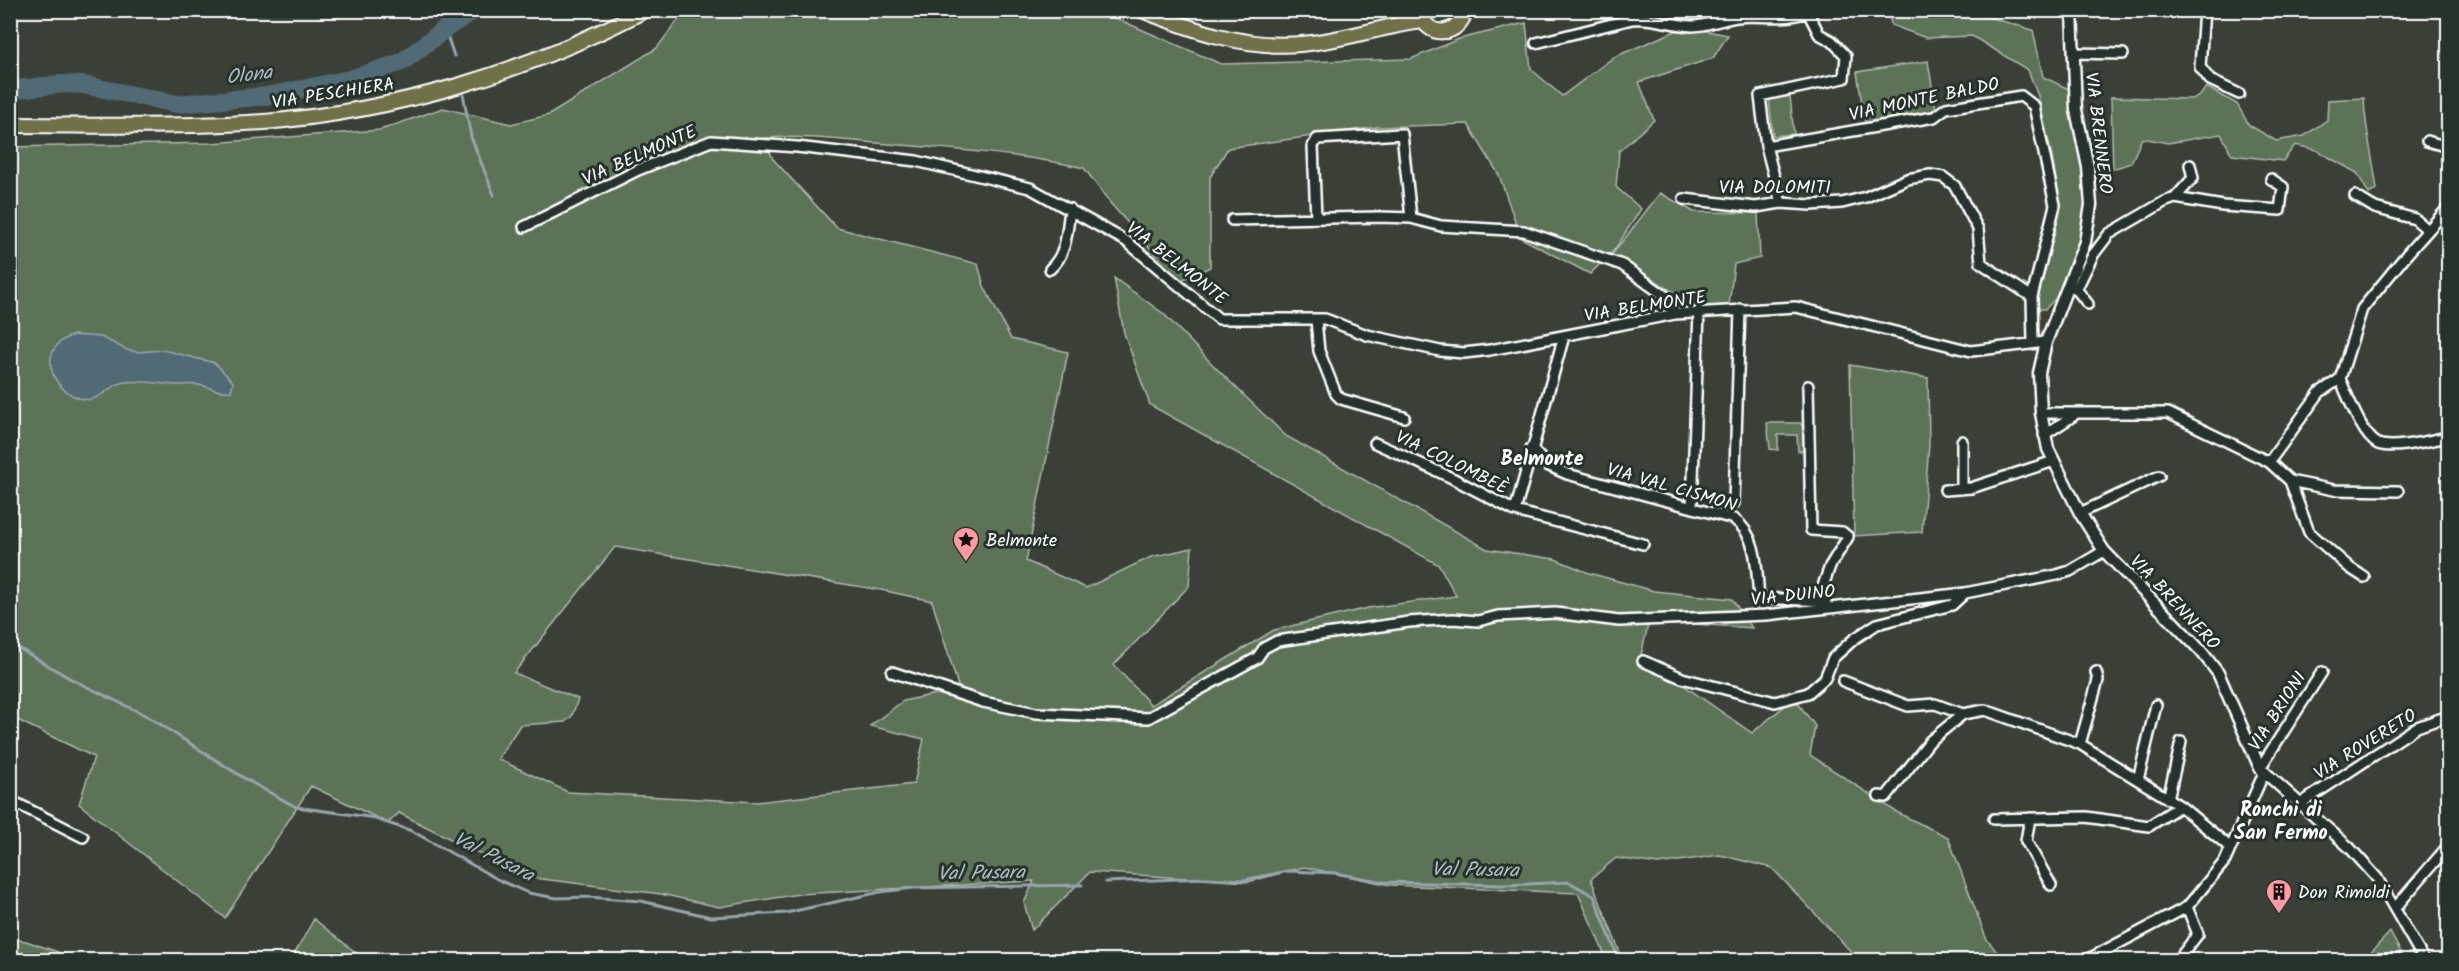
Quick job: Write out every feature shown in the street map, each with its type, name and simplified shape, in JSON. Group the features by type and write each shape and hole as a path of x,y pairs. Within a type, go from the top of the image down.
{"main road":[{"name":"VIA PESCHIERA","path":"10,125 264,122 344,112 417,97 485,78 602,32 645,10"},
{"path":"1142,10 1224,39 1261,44 1301,44 1358,34 1398,24 1418,14 1432,30 1445,32 1457,27 1468,12"}],"street":[{"name":"VIA BRENNERO","path":"2072,10 2076,110 2088,167 2091,205 2085,242 2072,288 2046,342 2039,374 2044,435 2054,461 2080,513 2104,551 2201,651 2218,673 2262,770 2300,804"},
{"path":"2204,10 2200,67 2210,80 2239,94"},
{"path":"1536,43 1632,19 1647,18 1677,25 1696,26 1739,16 1794,16 1809,11 1819,34 1832,41 1846,56 1844,78 1760,96 1766,146 1781,203"},
{"name":"VIA BRENNERO","path":"2073,53 2123,54"},
{"name":"VIA MONTE BALDO","path":"1766,146 1934,117 1946,108 2021,96 2034,106 2055,205 2032,297"},
{"path":"1316,218 1313,146 1317,139 1402,134 1411,218"},
{"name":"VIA BELMONTE","path":"524,227 638,170 711,141 797,147 916,161 1030,188 1126,241 1219,320 1325,320 1367,335 1440,351 1464,353 1675,314 1796,306 1971,351 2046,342"},
{"path":"2427,141 2448,147"},
{"path":"2088,304 2072,288 2093,255 2109,234 2175,198 2193,178 2190,165"},
{"name":"VIA DOLOMITI","path":"1684,199 1756,207 1781,203 1811,205 1842,203 1866,197 1907,179 1930,175 1943,177 1955,186 1978,229 1981,263 2032,297"},
{"path":"2175,198 2223,206 2280,210 2283,187 2271,178"},
{"path":"2355,195 2375,208 2415,219 2428,230"},
{"path":"2269,462 2319,393 2340,379 2362,309 2448,208"},
{"path":"1050,269 1060,260 1070,209"},
{"path":"1232,220 1411,218 1441,226 1524,231 1622,265 1665,296 1675,314"},
{"path":"2032,297 2033,343"},
{"path":"1734,503 1740,309"},
{"path":"1692,507 1699,311"},
{"path":"1316,320 1319,351 1336,393 1341,399 1404,417"},
{"name":"VIA COLOMBEÈ","path":"1515,511 1564,336"},
{"path":"2340,379 2369,437 2378,443 2390,446 2448,437"},
{"path":"1808,386 1811,530 1842,532 1848,537 1830,566 1824,583 1825,605"},
{"path":"2041,413 2174,414 2269,462 2290,481 2309,532 2350,568 2364,577"},
{"path":"2044,435 2067,418 2078,414"},
{"path":"1962,441 1962,489"},
{"name":"VIA COLOMBEÈ","path":"1375,443 1452,478 1515,511 1643,544"},
{"name":"VIA VAL CISMON","path":"1531,448 1547,465 1567,474 1734,519 1741,524 1751,539 1759,598 1825,605"},
{"path":"1946,490 1971,488 2054,461"},
{"path":"2080,513 2159,476"},
{"path":"2290,481 2334,490 2398,491"},
{"name":"VIA DUINO","path":"892,672 983,702 1036,712 1148,718 1257,658 1264,648 1277,641 1409,622 1453,619 1478,621 1498,616 1555,613 1619,621 1766,615 1825,605 1989,589 2070,571 2104,551"},
{"path":"2028,587 2052,582 2070,571"},
{"path":"1981,597 1989,589"},
{"path":"1643,661 1682,678 1775,702 1808,693 1825,678 1833,658 1854,639 1877,624 1952,605 1965,593"},
{"path":"2080,744 2098,680 2096,672"},
{"name":"VIA BRIONI","path":"2187,907 2224,861 2262,770 2322,672"},
{"path":"1843,681 1908,706 1935,704 1963,714"},
{"path":"2138,780 2156,705"},
{"path":"1879,796 1886,797 1930,741 1963,714 1985,710 2080,744 2180,806 2230,848"},
{"name":"VIA ROVERETO","path":"2300,804 2417,727 2448,716"},
{"path":"2168,798 2181,742"},
{"path":"10,800 83,837"},
{"path":"2300,804 2377,878 2396,907 2424,960"},
{"path":"1994,819 2086,817 2149,826 2180,806"},
{"path":"2030,818 2026,841 2051,885"},
{"path":"2396,907 2448,846"},
{"path":"2087,960 2187,907 2198,934 2178,960"}],"green space":[{"path":"1893,10 1968,11 2033,30 2043,77 2069,89 2083,166 2085,203 2079,242 2057,297 2045,309 2039,309 2037,295 2060,206 2051,151 2038,96 2028,70 1972,36 1926,38 1891,25 1889,12"},
{"path":"698,11 1099,11 1221,64 1411,59 1459,39 1526,23 1531,69 1562,96 1614,57 1685,27 1728,35 1713,58 1639,82 1654,120 1619,151 1616,187 1641,209 1615,249 1590,274 1521,238 1499,175 1468,124 1377,127 1228,148 1210,177 1210,267 1179,281 1111,204 1084,168 962,150 794,137 764,138 773,159 837,228 978,264 984,286 1011,339 1068,352 1026,561 1086,588 1151,557 1192,548 1189,586 1114,665 1151,705 1274,630 1368,608 1456,596 1439,565 1150,405 1124,333 1114,278 1164,314 1286,436 1487,549 1555,559 1589,573 1654,591 1732,599 1752,628 1649,621 1639,664 1683,685 1752,733 1794,698 1815,726 1810,755 1898,813 1948,837 1986,938 2003,960 1859,960 1772,868 1720,855 1658,864 1616,858 1591,879 1623,960 1607,960 1578,893 1390,885 1304,867 1248,882 1090,872 1032,930 1024,903 1034,881 799,894 719,907 661,894 526,877 399,813 388,823 311,786 225,918 79,804 94,757 11,717 10,147 212,143 380,130 443,108 511,124 549,115 657,48 681,16","holes":["615,547 881,590 932,601 959,689 903,701 870,726 924,739 914,784 757,802 568,792 498,759 520,725 565,722 572,716 578,699 514,673"]},
{"path":"1928,61 1936,110 1865,123 1857,72"},
{"path":"2206,87 2237,104 2249,125 2276,141 2304,136 2327,120 2328,100 2364,98 2367,132 2377,189 2369,194 2357,173 2316,150 2295,145 2283,161 2232,155 2221,134 2168,143 2142,138 2131,163 2113,169 2111,97 2192,99 2200,96"},
{"path":"1790,96 1794,134 1773,136 1769,99"},
{"path":"1660,193 1694,212 1758,213 1760,258 1734,264 1729,305 1705,307 1692,304 1623,260 1611,256"},
{"path":"1850,365 1928,378 1929,445 1922,532 1854,536"},
{"path":"1767,423 1800,423 1803,426 1804,451 1798,451 1797,435 1778,435 1778,450 1770,449"},
{"path":"314,919 365,960 302,960 295,953"},
{"path":"2390,932 2405,960 2364,960"},
{"path":"11,939 26,941 81,960 11,960"}],"water":[{"path":"74,335 101,337 127,350 137,352 163,350 215,363 233,382 231,391 219,391 196,385 125,382 98,397 79,398 68,393 60,385 51,367 51,357 55,348 62,340"}],"waterway":[{"name":"Olona","path":"10,90 62,84 84,85 177,104 267,96 350,79 402,62 445,29 475,10"},
{"path":"445,29 454,56"},
{"path":"462,88 471,137 494,195"},
{"name":"Val Pusara","path":"10,643 71,679 147,716 247,780 296,807 369,817 412,831 497,879 528,893 557,898 588,897 641,901 711,917 786,913 880,892 914,888 1082,885"},
{"name":"Val Pusara","path":"1105,882 1204,878 1244,880 1288,871 1335,873 1384,882 1505,885 1569,882 1594,896 1619,960"},
{"name":"Val Pusara","path":"1649,960 1781,956 1795,960"}],"place":[{"name":"Belmonte","path":"966,563"},
{"name":"Don Rimoldi","path":"2279,915"}],"district":[{"name":"Belmonte","path":"1542,458"},
{"name":"Ronchi di San Fermo","path":"2281,820"}]}
